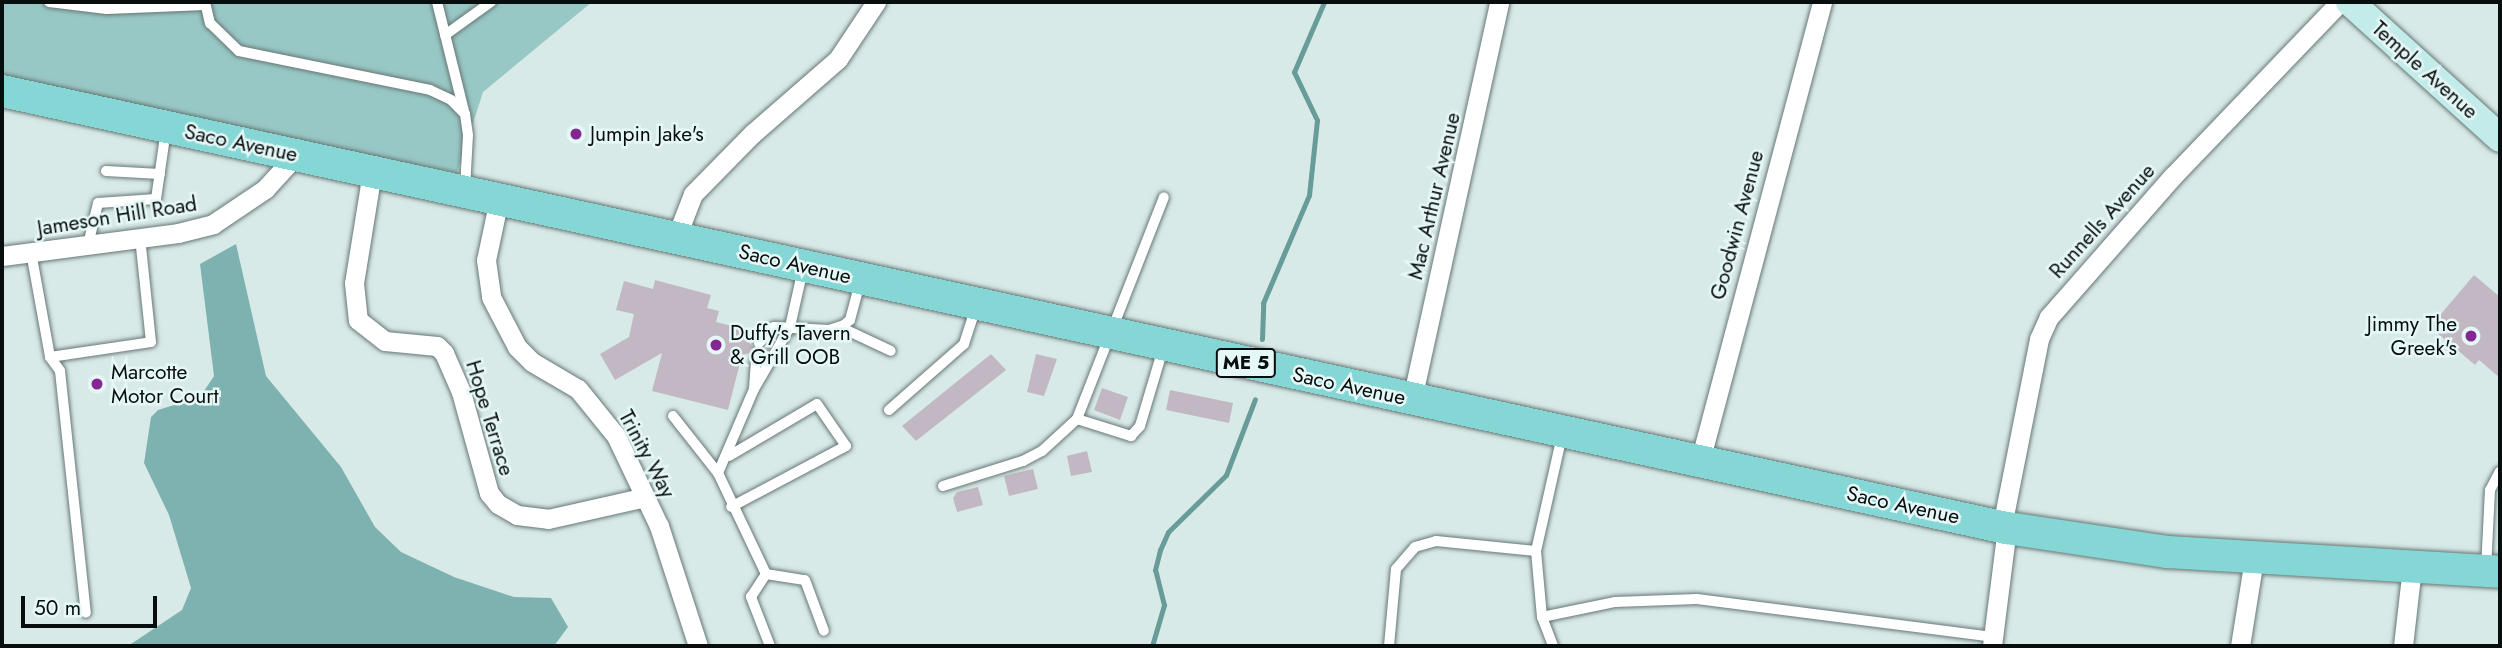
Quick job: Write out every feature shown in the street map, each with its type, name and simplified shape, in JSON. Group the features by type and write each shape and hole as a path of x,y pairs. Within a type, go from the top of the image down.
{"main road":[{"name":"Saco Avenue","path":"2,91 2005,527 2138,549 2254,559 2493,571"}],"street":[{"path":"676,239 693,194 759,128 838,59 876,2"},
{"name":"Mac Arthur Avenue","path":"1412,399 1499,2"},
{"name":"Goodwin Avenue","path":"1699,461 1822,2"},
{"name":"Runnells Avenue","path":"1993,641 2005,527 2037,348 2049,317 2147,204 2340,2"},
{"name":"Temple Avenue","path":"2350,2 2500,138"},
{"name":"Jameson Hill Road","path":"2,256 178,233 230,216 265,189 296,155"},
{"name":"Hope Terrace","path":"372,172 354,283 359,320 385,341 425,344 444,353 489,493 498,504 517,514 548,519 646,497"},
{"name":"Trinity Way","path":"499,199 486,260 491,297 517,347 532,362 578,389 602,416 646,497 677,573 698,646"},
{"path":"2240,646 2254,559"},
{"path":"2403,646 2412,568"}],"lane":[{"path":"49,2 107,9 205,4 210,23 239,51 430,90 451,100 465,114"},
{"path":"437,2 465,114 469,151 464,192"},
{"path":"445,34 491,2"},
{"path":"88,244 98,203 156,199 167,126"},
{"path":"106,170 160,174"},
{"path":"943,486 1023,461 1042,451 1077,419 1114,334 1164,197"},
{"path":"50,357 151,342 140,238"},
{"path":"31,252 50,357 60,371 86,612"},
{"path":"718,473 729,456 754,389 790,327 804,265"},
{"path":"840,327 850,320 861,279"},
{"path":"889,410 964,344 977,304"},
{"path":"759,343 770,328 840,327 891,351"},
{"path":"1077,419 1125,437 1136,432 1164,345"},
{"path":"754,389 756,358"},
{"path":"729,456 817,404 846,446 731,507"},
{"path":"673,416 718,473 731,507 766,574"},
{"path":"1553,646 1542,617 1536,551 1563,432"},
{"path":"2493,571 2490,489 2500,471"},
{"path":"1389,646 1396,569 1415,547 1436,541 1467,541 1536,551"},
{"path":"766,574 805,580 824,631"},
{"path":"766,574 751,597 770,646"},
{"path":"1542,617 1615,602 1697,599 1993,641"}],"shaded area":[{"path":"2,2 592,2 483,92 457,173 2,84"},
{"path":"236,244 266,376 341,467 375,527 401,552 454,577 514,597 551,598 568,627 554,646 128,646 182,610 191,588 169,515 144,463 151,417 158,410 200,397 214,376 200,264"}],"building":[{"name":"Jimmy The Greek's","path":"2474,275 2500,297 2500,378 2479,360 2475,365 2430,327"},
{"name":"Duffy's Tavern & Grill OOB","path":"655,280 711,295 707,308 719,311 716,322 749,330 746,340 757,350 771,346 763,358 757,351 742,355 728,410 652,391 662,353 615,380 600,354 629,337 634,314 616,310 624,281 653,289"},
{"path":"991,354 1006,370 916,441 902,426"},
{"path":"1036,354 1057,359 1044,396 1027,392"},
{"path":"1102,388 1128,397 1120,420 1094,410"},
{"path":"1170,390 1233,403 1229,423 1166,410"},
{"path":"1087,451 1092,472 1071,476 1067,456"},
{"path":"1033,469 1038,489 1009,496 1004,476"},
{"path":"978,487 983,505 957,512 953,498 957,492"}],"waterway":[{"path":"1262,339 1263,303 1309,195 1317,120 1294,72 1324,2"},
{"path":"1152,646 1164,605 1155,570 1160,550 1168,532 1226,475 1255,399"}],"place":[{"name":"Jumpin Jake's","path":"576,134"},
{"name":"Jimmy The Greek's","path":"2471,336"},
{"name":"Duffy's Tavern & Grill OOB","path":"716,345"},
{"name":"Marcotte Motor Court","path":"97,384"}]}
